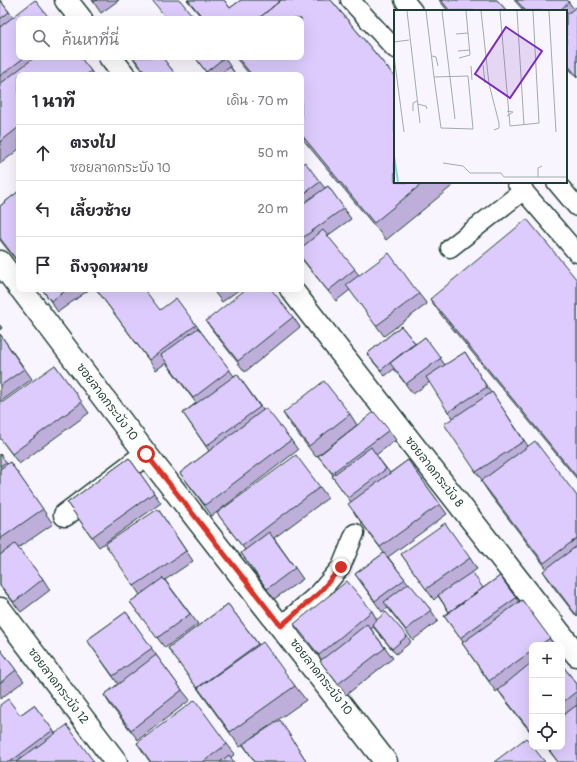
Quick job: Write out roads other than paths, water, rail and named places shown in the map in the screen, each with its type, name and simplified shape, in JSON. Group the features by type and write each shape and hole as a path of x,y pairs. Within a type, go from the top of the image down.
{"street":[{"path":"66,0 79,16"},
{"path":"112,60 122,72"},
{"name":"ซอยลาดกระบัง 10","path":"0,262 16,283"},
{"name":"ซอยลาดกระบัง 10","path":"23,292 146,454 386,762"},
{"name":"ซอยลาดกระบัง 8","path":"293,292 577,655"},
{"path":"65,515 146,454"},
{"name":"ซอยลาดกระบัง 12","path":"0,609 116,762"}],"lane":[{"path":"350,0 394,49"},
{"path":"404,0 412,10"},
{"path":"557,183 577,207"},
{"path":"450,248 520,186 577,253"},
{"path":"281,626 319,593 341,567 355,533"}]}
